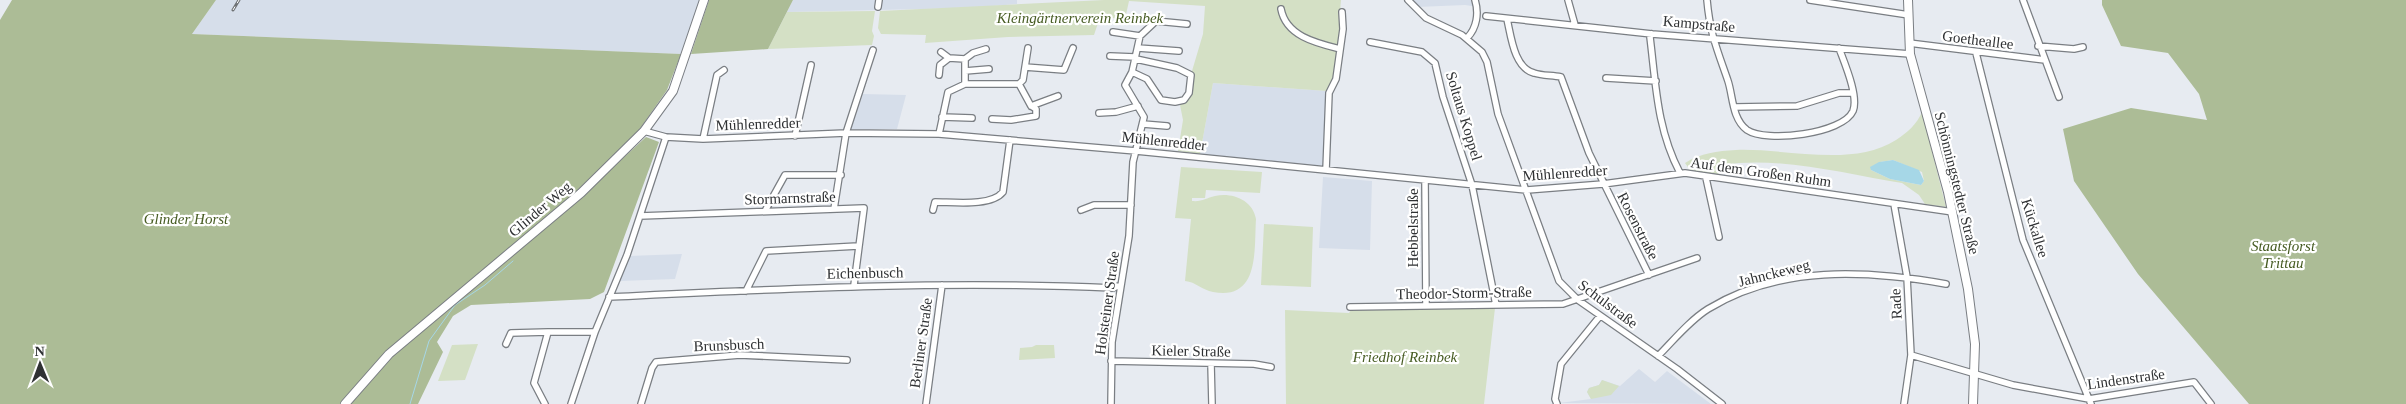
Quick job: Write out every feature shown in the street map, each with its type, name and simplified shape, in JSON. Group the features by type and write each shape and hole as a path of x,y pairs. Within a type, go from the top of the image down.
{"main road":[{"name":"Glinder Weg","path":"345,404 389,354 581,193 644,131 673,91 704,0"},
{"name":"Schönningstedter Straße","path":"1908,0 1910,54 1953,212 1972,315 1976,374 1973,404"}],"street":[{"path":"878,7 879,0"},
{"path":"1408,0 1426,18 1467,38 1474,30 1478,7 1475,0"},
{"path":"1568,0 1575,25"},
{"path":"1707,0 1712,38 1735,107 1742,124 1752,133 1773,135 1814,132 1828,129 1844,120 1852,111 1853,93 1839,48"},
{"path":"1810,0 1908,15"},
{"path":"2023,0 2038,46 2058,97"},
{"path":"1281,9 1284,21 1305,37 1318,44 1340,49"},
{"path":"1326,170 1329,93 1336,79 1343,30 1341,22 1342,12"},
{"name":"Kampstraße","path":"1486,16 1652,34 1910,54"},
{"name":"Rosenstraße","path":"1508,19 1512,41 1524,68 1532,73 1561,78 1570,110 1603,184 1649,275"},
{"path":"1167,126 1142,124 1144,117 1125,85 1132,72 1140,36 1156,21 1187,24"},
{"path":"1113,32 1140,36"},
{"name":"Auf dem Großen Ruhm","path":"1652,34 1650,37 1662,134 1680,174 1803,189 1953,212"},
{"name":"Schulstraße","path":"1467,38 1482,52 1487,62 1498,114 1559,281 1578,300 1722,404"},
{"name":"Soltaus Koppel","path":"1370,42 1422,52 1433,59 1472,185 1496,305"},
{"name":"Goetheallee","path":"1909,43 1976,53 2045,60"},
{"path":"2038,46 2074,49 2083,47"},
{"path":"939,134 942,117 947,110 948,92 965,84 1019,84 1023,80 1028,48"},
{"path":"1025,67 1064,70 1072,48"},
{"path":"1138,48 1179,51"},
{"path":"941,52 949,58 965,59 973,53 986,49"},
{"path":"834,209 846,133 873,50"},
{"name":"Kückallee","path":"1976,53 2023,240 2090,402"},
{"path":"1110,56 1135,58 1177,68 1192,75 1189,93 1184,100 1175,102 1162,100 1153,91 1147,79 1132,72"},
{"path":"940,75 940,65 949,58"},
{"path":"965,59 965,84"},
{"path":"795,136 811,65"},
{"path":"965,71 989,69"},
{"path":"703,139 717,75 724,70"},
{"path":"1606,78 1656,81"},
{"path":"992,119 1011,120 1036,116 1036,109 1031,106 1019,84"},
{"path":"1735,107 1790,107 1839,93 1853,93"},
{"path":"1031,106 1058,96"},
{"path":"1099,113 1116,112 1138,106"},
{"path":"942,117 972,118"},
{"name":"Holsteiner Straße","path":"1110,404 1111,362 1129,236 1136,151 1142,124"},
{"name":"Mühlenredder","path":"644,131 666,137 703,139 846,133 939,134 1136,151 1527,190 1603,184 1680,174"},
{"path":"571,404 595,332 627,255 666,137"},
{"path":"933,210 934,202 990,201 999,197 1003,192 1010,140"},
{"path":"765,211 784,175 841,174"},
{"path":"1706,178 1719,237"},
{"name":"Hebbelstraße","path":"1425,180 1426,306"},
{"name":"Rade","path":"1894,204 1907,277 1911,356 1904,404"},
{"path":"1081,210 1094,205 1131,205"},
{"name":"Stormarnstraße","path":"640,216 864,208 854,285"},
{"path":"746,291 766,251 858,246"},
{"name":"Theodor-Storm-Straße","path":"1350,306 1560,304 1578,300 1697,258"},
{"name":"Jahnckeweg","path":"1658,356 1707,310 1749,290 1792,278 1860,273 1907,277 1946,284"},
{"name":"Eichenbusch","path":"609,297 854,285 1043,285 1113,288 1121,285"},
{"name":"Berliner Straße","path":"926,404 942,285"},
{"path":"1557,404 1555,399 1561,364 1600,316"},
{"path":"545,404 544,399 535,391 534,384 548,332"},
{"path":"506,344 511,333 595,332"},
{"name":"Brunsbusch","path":"641,404 652,368 656,362 740,355 847,360"},
{"name":"Lindenstraße","path":"1911,356 2040,391 2090,402 2194,382 2211,404"},
{"name":"Kieler Straße","path":"1111,362 1271,367"},
{"path":"1211,364 1212,404"}],"shaded area":[{"path":"216,0 700,0 681,54 192,34"},
{"path":"793,0 1017,0 1017,4 968,8 787,12"},
{"path":"1412,0 1475,0 1478,7 1465,5 1417,7"},
{"path":"1213,83 1327,91 1326,166 1200,154"},
{"path":"863,94 906,95 897,129 851,129"},
{"path":"1323,177 1372,181 1370,250 1319,248"},
{"path":"682,254 675,279 620,281 629,256"},
{"path":"1639,369 1655,382 1667,371 1711,404 1559,403 1591,399 1587,392 1589,388 1599,385 1602,380 1620,386"}],"green space":[{"name":"Glinder Horst","path":"12,0 216,0 192,34 681,54 667,90 639,130 578,191 386,353 340,404 0,404 0,20"},
{"path":"709,0 793,0 768,49 691,54"},
{"name":"Kleingärtnerverein Reinbek","path":"1104,0 1341,0 1343,48 1337,86 1327,91 1213,83 1200,154 1178,151 1183,120 1180,105 1191,94 1192,71 1203,34 1205,6 1129,1 1125,19 1100,17 1094,35 1008,37 925,43 926,35 881,34 878,28 880,11"},
{"name":"Staatsforst Trittau","path":"2102,0 2406,0 2406,404 2249,404 2138,274 2074,181 2063,129 2131,108 2207,120 2199,94 2168,53 2121,46 2102,5"},
{"path":"875,11 872,45 768,49 787,12"},
{"path":"1922,112 1946,207 1925,204 1919,195 1902,183 1812,167 1790,164 1744,163 1722,165 1718,175 1690,170 1685,163 1709,153 1736,150 1819,155 1860,153 1879,148 1896,140 1911,128","holes":["1893,160 1922,172 1924,181 1921,185 1890,179 1871,170 1871,167 1880,162"]},
{"path":"646,137 659,142 604,292 590,299 471,305 453,316 437,342 443,352 418,404 350,404 393,356 584,194"},
{"path":"1181,167 1262,172 1260,193 1206,190 1205,198 1192,198 1192,201 1195,201 1228,195 1246,202 1254,212 1256,219 1254,258 1247,281 1239,289 1228,293 1213,292 1185,281 1191,219 1175,218"},
{"path":"1264,224 1313,227 1311,287 1261,285"},
{"name":"Friedhof Reinbek","path":"1495,308 1484,404 1286,404 1285,310 1349,313 1351,310"},
{"path":"478,344 465,380 438,381 452,345"},
{"path":"1036,345 1054,345 1055,358 1019,360 1020,348"},
{"path":"1602,380 1619,386 1611,395 1591,399 1587,392 1589,388 1599,385"}],"water":[{"path":"1893,160 1919,170 1924,181 1921,185 1890,179 1871,170 1870,167 1879,162"}],"waterway":[{"path":"410,404 429,341 455,305 485,285 513,261"}],"railway":[{"path":"233,10 239,0"}]}
